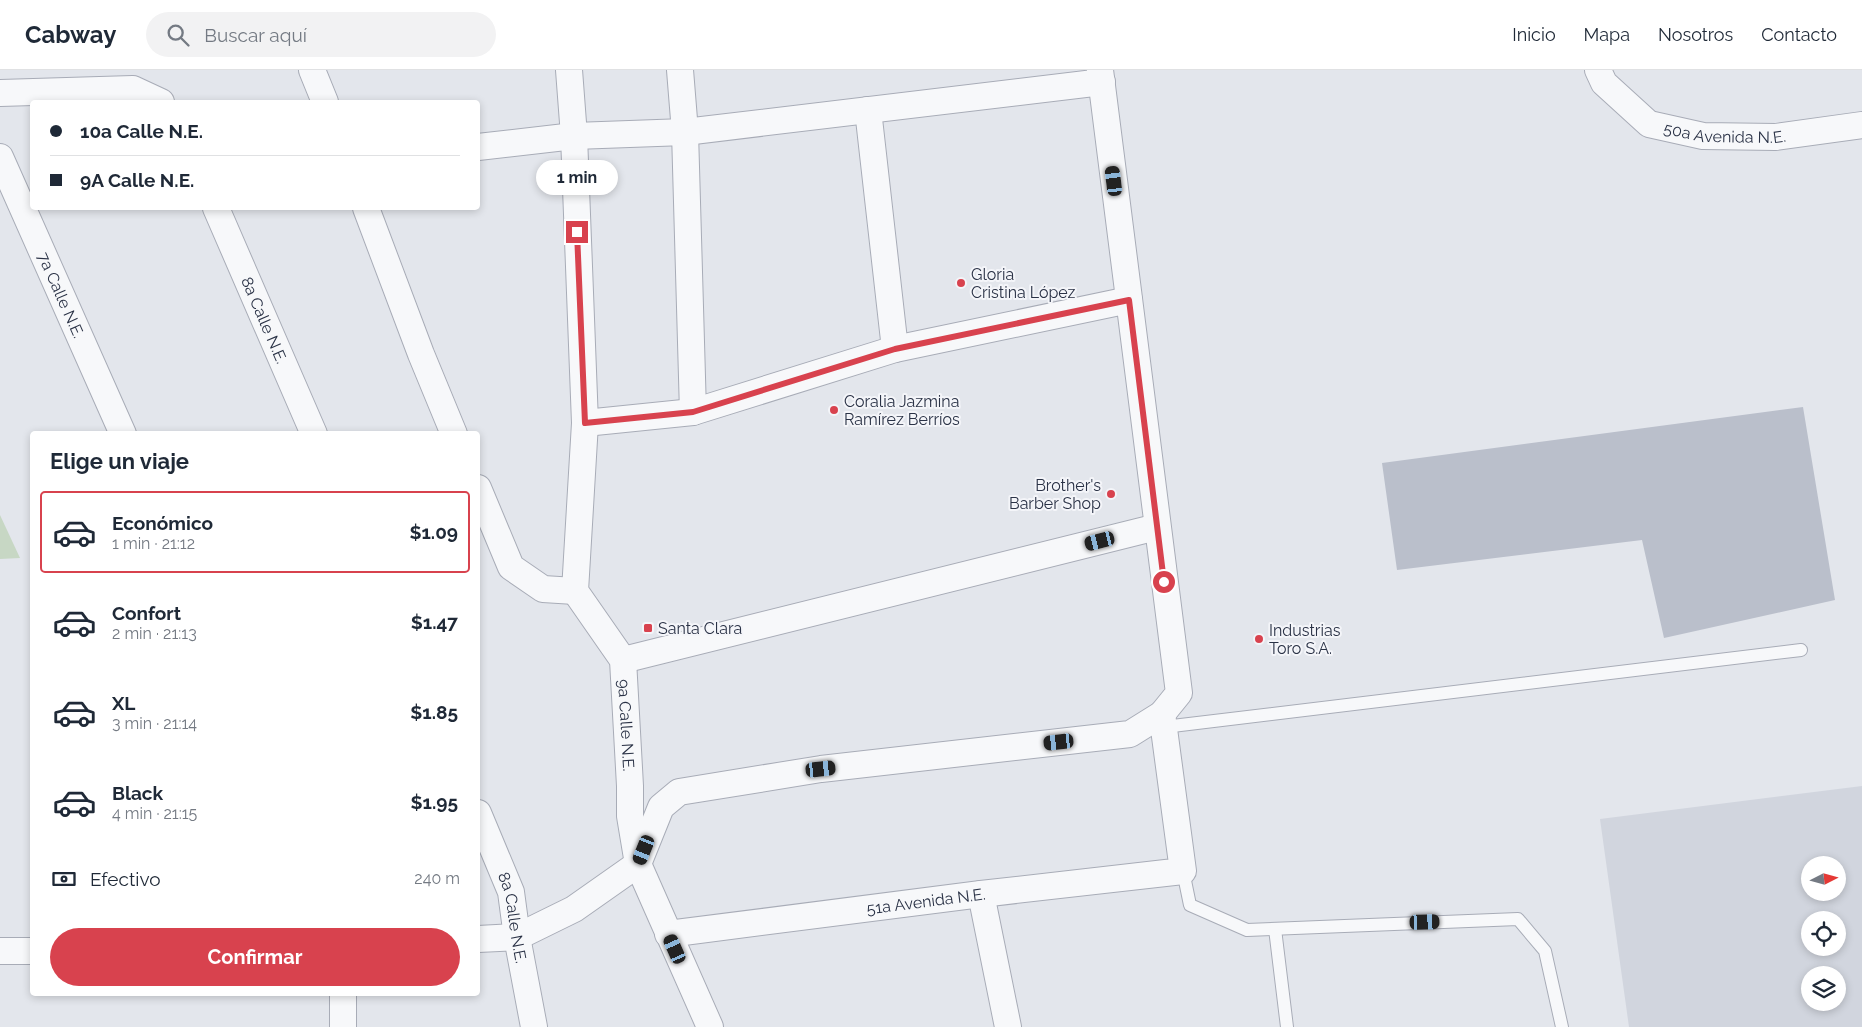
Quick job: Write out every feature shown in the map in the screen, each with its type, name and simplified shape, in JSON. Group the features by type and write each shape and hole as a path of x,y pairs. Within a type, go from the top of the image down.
{"street":[{"path":"312,70 324,100"},
{"path":"480,493 511,567 543,589 575,592 585,423 574,136 569,70"},
{"path":"680,70 685,132 693,412"},
{"path":"480,147 574,136 685,132 868,110 1101,76 1178,693 1163,720 1183,871"},
{"name":"50a Avenida N.E.","path":"1601,77 1649,124 1703,136 1776,137 1862,125"},
{"path":"0,93 133,90 156,100"},
{"path":"868,110 895,349"},
{"name":"7a Calle N.E.","path":"0,157 122,431"},
{"name":"8a Calle N.E.","path":"217,210 313,431"},
{"path":"367,210 421,354 453,431"},
{"path":"585,423 693,412 895,349 1129,300"},
{"path":"623,660 1157,527"},
{"name":"9a Calle N.E.","path":"575,592 623,660 630,816 638,864 710,1027"},
{"path":"480,939 517,937 574,909 638,864 661,807 679,792 821,769 1130,734 1163,720"},
{"name":"8a Calle N.E.","path":"480,818 511,892 517,937 534,1027"},
{"name":"51a Avenida N.E.","path":"668,934 981,894 1183,871"},
{"path":"981,894 1008,1027"},
{"path":"0,951 30,951"},
{"path":"343,996 343,1027"}],"lane":[{"path":"1163,720 1801,650"},
{"path":"1183,871 1190,905 1247,930 1518,919 1546,950 1562,1027"},
{"path":"1275,928 1287,1027"}],"shaded area":[{"path":"1862,786 1862,1027 1629,1027 1600,819"}],"green space":[{"path":"0,515 20,558 0,559"}],"building":[{"path":"1803,407 1835,600 1664,638 1642,540 1397,570 1382,463"}],"place":[{"name":"Gloria Cristina López","path":"961,283"},
{"name":"Coralia Jazmina Ramírez Berríos","path":"834,410"},
{"name":"Brother's Barber Shop","path":"1111,494"},
{"name":"Santa Clara","path":"648,628"},
{"name":"Industrias Toro S.A.","path":"1259,639"}],"route":[{"path":"577,232 585,423 693,412 895,349 1129,300 1164,582"}]}
